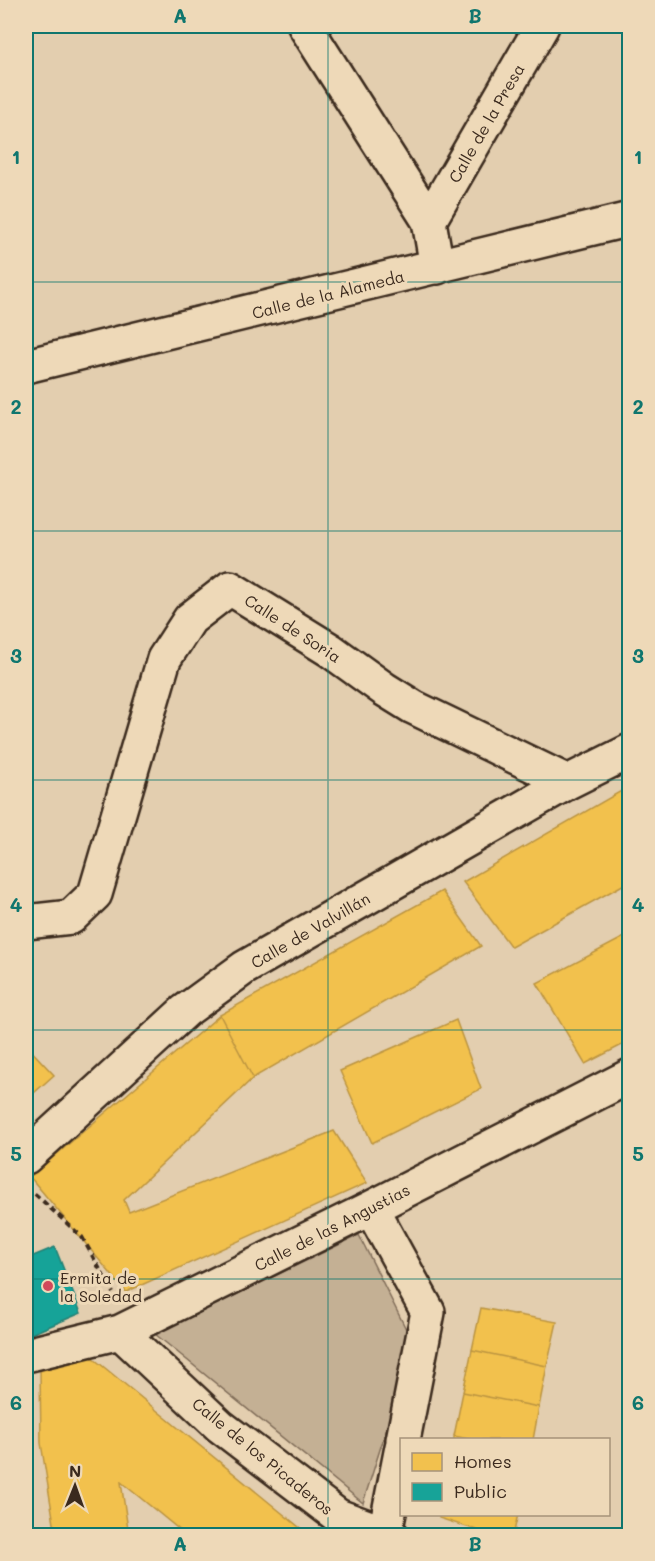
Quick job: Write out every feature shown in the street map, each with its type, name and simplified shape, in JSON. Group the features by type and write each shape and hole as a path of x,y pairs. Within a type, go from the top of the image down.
{"street":[{"path":"305,26 429,221 437,267"},
{"name":"Calle de la Presa","path":"429,221 542,26"},
{"name":"Calle de la Alameda","path":"26,366 630,219"},
{"name":"Calle de Soria","path":"26,922 71,917 95,894 164,659 190,619 230,588 330,650 413,707 568,782"},
{"name":"Calle de Valvillán","path":"26,1157 185,1011 244,968 568,782 630,751"},
{"name":"Calle de las Angustias","path":"26,1355 126,1330 630,1076"},
{"path":"371,1208 428,1312 403,1438"},
{"name":"Calle de los Picaderos","path":"126,1330 220,1426 338,1515 389,1534"},
{"path":"389,1534 400,1460"}],"path":[{"path":"34,1193 82,1237 126,1330"}],"shaded area":[{"path":"359,1235 408,1333 390,1418 363,1503 155,1334"}],"building: Homes":[{"path":"630,786 630,881 511,947 463,882"},
{"path":"442,891 481,946 253,1078 220,1015"},
{"path":"630,934 630,1041 585,1064 537,983"},
{"path":"220,1015 253,1078 124,1200 129,1212 334,1131 367,1183 126,1292 30,1177"},
{"path":"456,1020 481,1089 372,1143 340,1071"},
{"path":"26,1045 54,1075 26,1100"},
{"path":"481,1308 557,1322 547,1366 472,1350"},
{"path":"472,1350 547,1366 539,1407 463,1392"},
{"path":"88,1354 310,1536 187,1536 121,1482 129,1536 56,1536 41,1443 40,1369"},
{"path":"463,1392 539,1407 533,1438 454,1436"},
{"path":"26,1394 31,1438 26,1437"},
{"path":"439,1516 518,1516 513,1536 495,1536 439,1518"}],"building: Public":[{"name":"Ermita de la Soledad","path":"55,1247 81,1313 26,1336 26,1259"}],"place":[{"name":"Ermita de la Soledad","path":"48,1286"}]}
